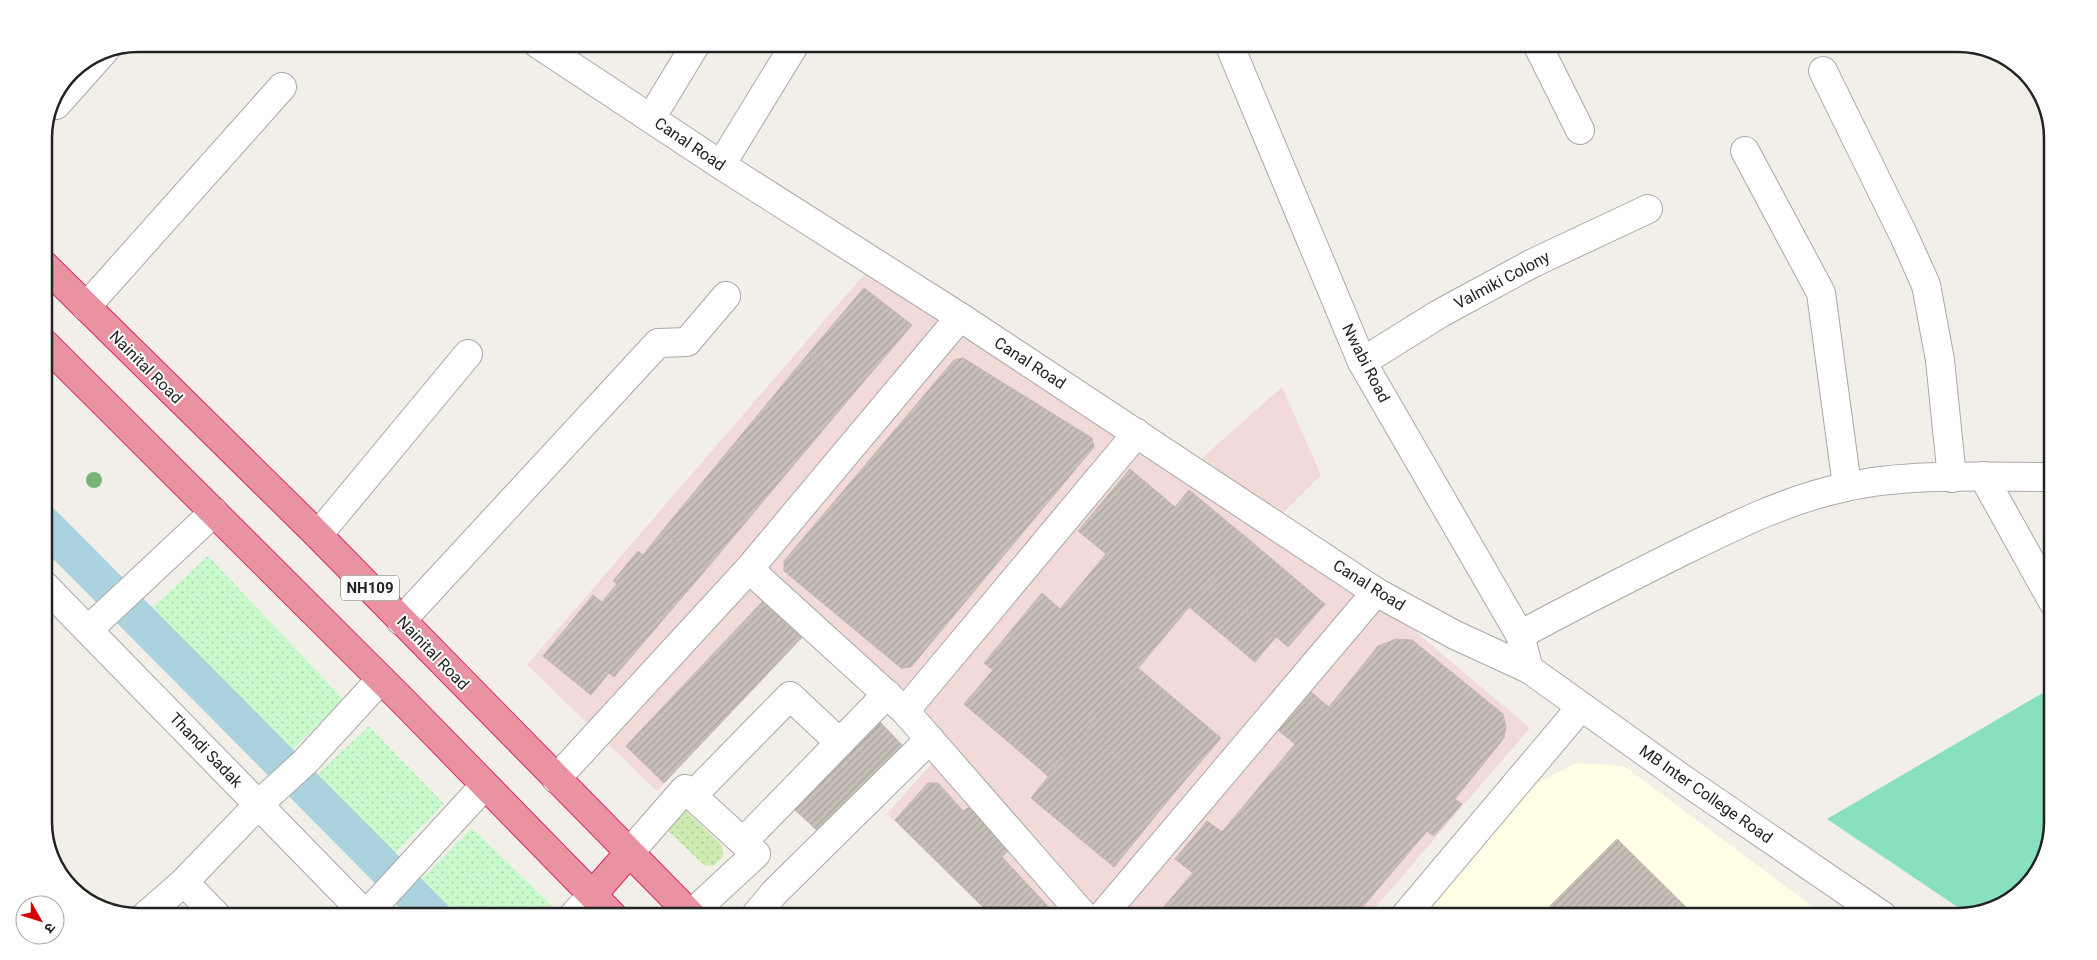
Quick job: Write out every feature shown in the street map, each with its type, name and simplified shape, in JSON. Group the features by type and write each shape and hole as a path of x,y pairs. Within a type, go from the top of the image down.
{"highway":[{"name":"Nainital Road","path":"53,274 318,535 683,908"},
{"path":"53,353 381,679 605,908"},
{"path":"592,894 628,853"}],"street":[{"name":"Canal Road","path":"550,52 721,165 960,317 1376,592 1455,635 1530,669"},
{"path":"651,118 691,52"},
{"path":"721,165 790,52"},
{"name":"Nwabi Road","path":"1231,52 1362,362 1520,635 1530,669"},
{"path":"1541,52 1580,130"},
{"path":"62,98 87,70"},
{"path":"1823,71 1926,285 1940,360 1952,478"},
{"path":"86,307 282,86"},
{"path":"1745,151 1822,293 1846,486"},
{"name":"Valmiki Colony","path":"1362,362 1439,314 1533,263 1648,209"},
{"path":"401,620 658,343 687,342 726,296"},
{"path":"556,780 749,569 960,317"},
{"path":"318,535 468,354"},
{"path":"743,842 839,742 896,703 1137,433"},
{"path":"1983,476 2044,586"},
{"path":"1520,635 1630,578 1784,504 1846,486 1983,476 2044,477"},
{"path":"88,630 214,512"},
{"path":"749,569 896,703 1077,908"},
{"path":"1109,908 1376,592"},
{"name":"Thandi Sadak","path":"53,594 358,908"},
{"name":"MB Inter College Road","path":"1530,669 1581,707 1871,908"},
{"path":"155,908 184,882 259,804 305,762 381,679"},
{"path":"692,796 790,696 839,742"},
{"path":"1412,908 1581,707"},
{"path":"768,908 780,903 933,743"},
{"path":"372,908 484,786"},
{"path":"628,853 685,789 756,854 699,908"},
{"path":"184,882 209,908"},
{"path":"580,908 592,894"}],"shaded area":[{"path":"868,270 1012,360 1410,627 1530,728 1375,908 984,908 887,814 933,762 917,738 804,636 657,791 527,665"},
{"path":"1282,387 1321,475 1281,515 1202,458"},
{"path":"1576,763 1624,766 1814,908 1426,908 1529,787"}],"green space":[{"path":"208,556 344,700 287,755 150,610"},
{"path":"2044,692 2043,839 2038,855 2027,874 2007,893 1997,899 1970,907 1959,908 1827,819"},
{"path":"369,726 444,804 394,854 318,774"},
{"path":"686,811 722,845 723,857 713,866 704,865 668,831 668,817 674,813"},
{"path":"472,828 554,908 444,908 418,883"}],"building":[{"path":"864,288 912,325 854,393 808,354"},
{"path":"808,354 854,393 708,567 663,530"},
{"path":"963,358 1092,438 1094,447 911,667 901,668 784,571 784,561 954,360"},
{"path":"1130,469 1175,507 1189,490 1247,538 1048,776 964,704 993,670 984,663 1042,593 1060,609 1106,554 1078,531"},
{"path":"663,530 708,567 614,677 609,673 591,695 543,656 593,595 602,602 617,584 613,581 638,551 643,555"},
{"path":"1247,538 1325,604 1288,647 1211,581"},
{"path":"1211,581 1276,637 1255,662 1189,607"},
{"path":"765,599 804,635 664,783 626,746"},
{"path":"1396,639 1412,640 1503,714 1506,727 1504,738 1455,799 1462,804 1434,836 1427,831 1362,908 1163,908 1193,873 1175,859 1207,821 1222,832 1295,744 1278,730 1311,692 1329,707 1378,646"},
{"path":"1138,668 1221,738 1170,798 1086,730"},
{"path":"879,721 906,749 822,835 794,809"},
{"path":"1086,730 1170,798 1114,867 1031,798"},
{"path":"928,783 938,783 963,811 970,807 1008,851 1002,857 1050,908 984,908 895,820"},
{"path":"1617,839 1687,908 1548,908"}],"waterway":[{"path":"53,533 425,908"}]}
